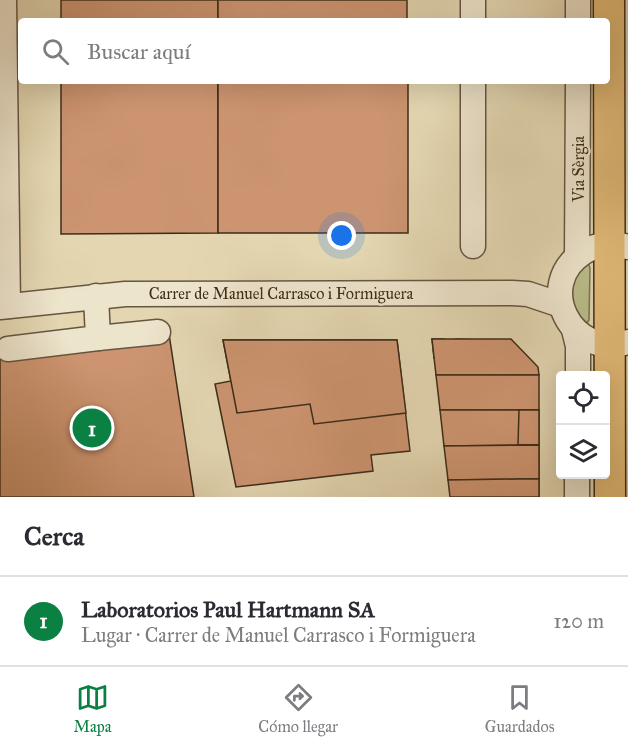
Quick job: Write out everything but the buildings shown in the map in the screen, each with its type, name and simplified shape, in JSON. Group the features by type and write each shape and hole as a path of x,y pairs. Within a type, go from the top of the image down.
{"main road":[{"name":"Via Sèrgia","path":"609,0 610,18"},
{"name":"Via Sèrgia","path":"610,25 619,246 619,344 610,497"}],"street":[{"path":"4,0 4,307"},
{"path":"473,0 473,18"},
{"path":"578,0 578,18"},
{"path":"473,84 473,246"},
{"name":"Via Sèrgia","path":"577,257 578,84"},
{"path":"578,371 578,346 574,330 561,304 560,290 565,272 577,257 592,247 619,246"},
{"name":"Carrer de Manuel Carrasco i Formiguera","path":"4,307 125,294 242,292 512,293 528,294 561,304"},
{"path":"96,296 98,338"},
{"path":"574,330 590,341 619,344"},
{"path":"9,349 158,332"},
{"path":"577,479 577,497"}],"green space":[{"path":"585,263 590,268 589,320 587,323 578,314 570,297 572,278"}],"place":[{"name":"Laboratorios Paul Hartmann SA","path":"92,428"}]}
